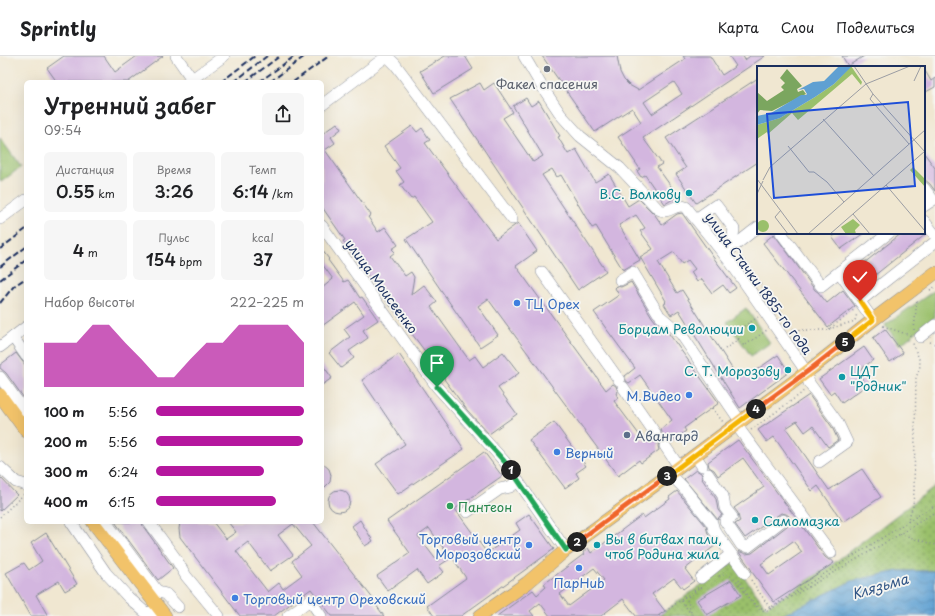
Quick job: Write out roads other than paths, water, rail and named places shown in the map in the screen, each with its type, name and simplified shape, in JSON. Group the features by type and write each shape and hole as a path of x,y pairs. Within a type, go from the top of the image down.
{"main road":[{"path":"480,616 527,583 566,550 675,471 702,465 740,422 806,366 878,323 935,273"},
{"path":"0,395 24,428"},
{"path":"95,524 163,614"}],"street":[{"path":"176,56 190,80 224,56"},
{"path":"324,104 387,56 395,64 512,218"},
{"name":"улица Стачки 1885-го года","path":"524,56 541,85 562,115 580,136 620,168 662,211 667,211 678,205 686,207 731,263 776,328 806,366 809,383 838,423 847,442 819,462"},
{"path":"925,189 933,200 925,205"},
{"path":"0,219 24,201"},
{"path":"696,219 716,205 734,229 732,243 734,246"},
{"path":"925,222 935,235"},
{"path":"723,254 757,228"},
{"name":"улица Моисеенко","path":"324,229 437,387 504,461 566,550"},
{"path":"782,234 821,286 888,234"},
{"path":"860,303 935,242"},
{"path":"542,272 655,433"},
{"path":"620,280 633,272 659,315 681,334 740,422 740,430 831,553"},
{"path":"839,272 860,303 878,323"},
{"path":"916,337 935,325"},
{"path":"0,347 24,328"},
{"path":"12,337 24,353"},
{"path":"0,377 24,410"},
{"path":"665,446 683,487 712,523 714,530 731,554 743,576"},
{"path":"702,465 723,496 725,508 732,517 725,522 741,545 748,547 783,520"},
{"path":"0,467 24,488"},
{"path":"467,512 500,489 510,487 518,481"},
{"path":"72,524 106,573 128,597 146,613 152,612 163,614"},
{"path":"107,524 158,592 166,594 178,607"},
{"path":"150,524 176,559 186,576 219,616"},
{"path":"704,581 731,554"},
{"path":"288,616 310,600 322,616"}],"water":[{"name":"Клязьма","path":"898,571 935,571 935,616 781,616 852,581"}],"tunnel":[{"path":"655,433 665,446"}],"railway":[{"path":"224,80 255,56"},
{"path":"237,80 267,56"},
{"path":"248,80 280,56"},
{"path":"262,80 295,56"},
{"path":"273,80 305,56"},
{"path":"296,80 329,56"},
{"path":"0,249 24,231"},
{"path":"0,267 24,249"},
{"path":"0,280 24,262"},
{"path":"0,303 14,286 24,279"}],"place":[{"name":"Факел спасения","path":"547,69"},
{"name":"В.С. Волкову","path":"689,193"},
{"name":"ТЦ Орех","path":"517,303"},
{"name":"Борцам Революции","path":"752,328"},
{"name":"С. Т. Морозову","path":"788,370"},
{"name":"ЦДТ \"Родник\"","path":"842,377"},
{"name":"М.Видео","path":"689,395"},
{"name":"Авангард","path":"627,435"},
{"name":"Верный","path":"557,452"},
{"name":"Пантеон","path":"450,506"},
{"name":"Самомазка","path":"755,520"},
{"name":"Торговый центр Морозовский","path":"529,545"},
{"name":"Вы в битвах пали, чтоб Родина жила","path":"597,545"},
{"name":"ПарHub","path":"579,568"},
{"name":"Торговый центр Ореховский","path":"235,598"}]}
